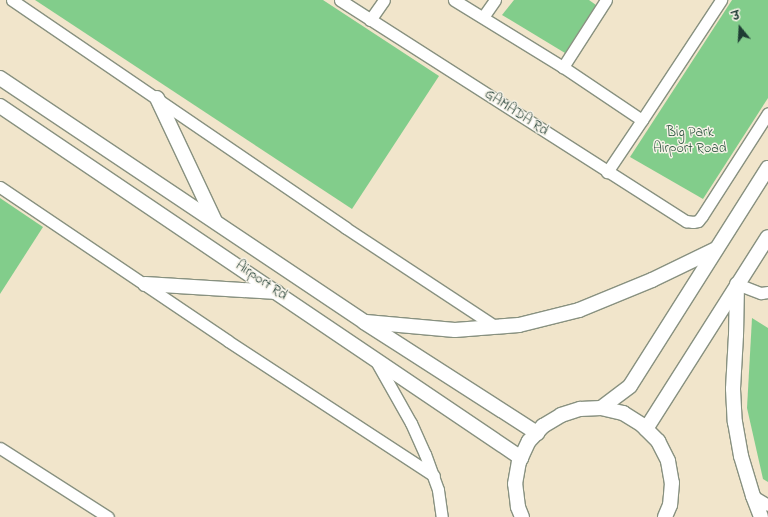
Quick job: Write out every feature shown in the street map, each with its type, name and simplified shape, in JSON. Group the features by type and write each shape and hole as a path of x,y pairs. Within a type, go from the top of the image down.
{"main road":[{"path":"0,78 364,322 537,433"},
{"path":"157,98 215,222"},
{"name":"Airport Rd","path":"0,106 521,458"},
{"path":"601,408 630,386 768,168"},
{"path":"646,429 768,237"},
{"path":"364,322 455,330 519,326 579,310 652,280 716,249"},
{"path":"145,284 277,292"},
{"path":"737,284 733,389 735,422 741,456 761,517"},
{"path":"522,517 518,507 515,484 521,458 529,441 543,426 561,415 580,409 601,408 623,413 646,429 658,441 668,461 672,483 670,505 667,516"}],"street":[{"path":"12,0 346,228 496,327"},
{"name":"GAMADA Rd","path":"340,0 607,172 686,221 698,221 702,216 768,112"},
{"path":"370,20 384,0"},
{"path":"454,0 563,67 642,120"},
{"path":"483,17 495,0"},
{"path":"563,67 606,0"},
{"path":"607,172 721,0"},
{"path":"0,187 434,476"},
{"path":"737,284 761,293 768,292"},
{"path":"374,358 411,423 434,476 442,517"},
{"path":"0,448 108,517"},
{"path":"753,496 768,505"}],"green space":[{"path":"35,0 323,0 439,76 352,209"},
{"path":"514,0 589,0 596,5 565,53 502,15"},
{"name":"Big Park Airport Road","path":"732,0 768,0 768,98 703,199 630,157"},
{"path":"0,198 43,227 0,294"},
{"path":"752,318 768,328 768,482 763,479 747,408"}]}
